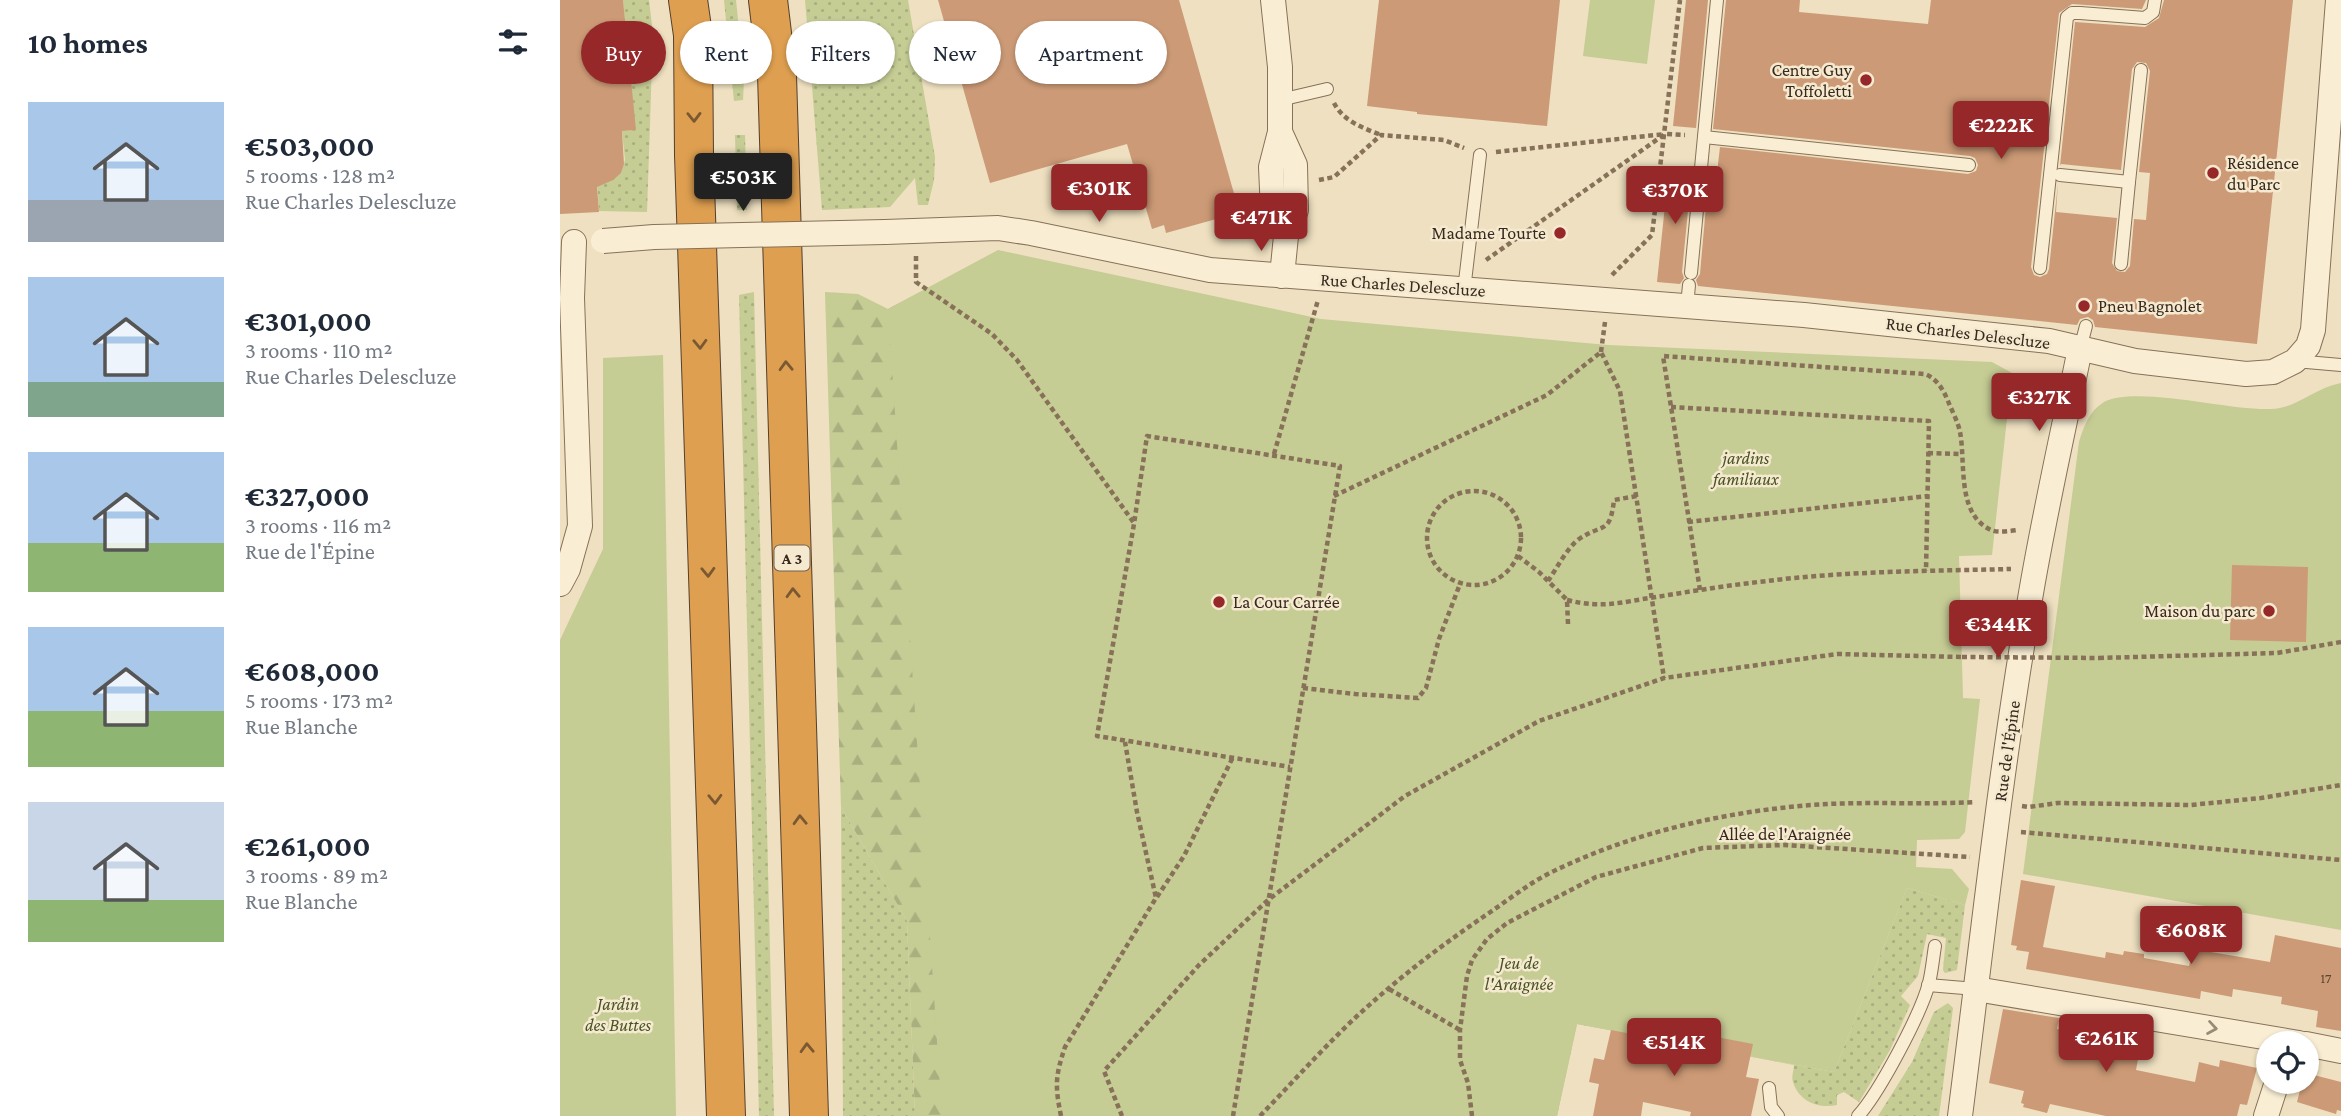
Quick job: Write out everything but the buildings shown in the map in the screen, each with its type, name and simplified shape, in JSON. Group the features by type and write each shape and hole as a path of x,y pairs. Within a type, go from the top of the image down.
{"highway":[{"path":"688,0 693,35 696,224 726,1116"},
{"name":"A 3","path":"768,0 778,89 809,1116"}],"street":[{"path":"1273,0 1280,67 1280,132 1295,165 1296,210 1286,236 1282,276"},
{"path":"2295,361 2308,346 2313,330 2338,0"},
{"name":"Rue Charles Delescluze","path":"567,241 998,228 1210,270 1608,298 1689,288 1804,315 2049,341 2083,337 2135,361 2246,374 2273,372 2295,361"},
{"path":"560,584 568,569 580,526 572,298 567,241"},
{"name":"Rue de l'Épine","path":"1960,1116 1995,832 2035,568 2083,337"},
{"path":"1976,989 2256,1036"},
{"path":"2319,1047 2341,1051"},
{"path":"2266,1116 2273,1094"}],"lane":[{"path":"1689,288 1717,0"},
{"path":"2040,268 2067,17 2072,13 2080,13 2146,18 2153,12 2155,0"},
{"path":"2121,264 2141,70"},
{"path":"1280,100 1327,89"},
{"path":"1704,137 1969,165"},
{"path":"1464,289 1480,155"},
{"path":"2060,175 2129,182"},
{"path":"2295,361 2341,365"},
{"path":"1858,1116 1896,1055 1928,985 1934,946"},
{"path":"1928,985 1976,989"},
{"path":"1769,1087 1771,1107 1778,1116"}],"path":[{"path":"1608,298 1611,276 1652,235 1680,0"},
{"path":"1327,89 1338,110 1357,126 1381,135"},
{"path":"1464,289 1481,264 1665,134 1704,137"},
{"path":"916,250 916,282 992,334 1017,360 1134,524"},
{"path":"1274,454 1324,279"},
{"path":"1334,496 1548,395 1601,352 1620,391 1664,678"},
{"path":"1700,590 1663,356 1925,374 1934,378 1946,395 1960,430 1966,493 1971,509 1979,521 1993,531 2042,526"},
{"path":"1671,407 1929,421 1926,571"},
{"path":"1233,1116 1340,466 1147,436 1097,736 1290,767"},
{"path":"1928,453 1962,454"},
{"path":"1485,491 1503,500 1514,512 1521,532 1518,556 1502,577 1494,582 1478,586 1461,584 1439,570 1429,554 1426,535 1436,509 1447,499 1461,492 1485,491"},
{"path":"1548,581 1578,540 1604,528 1612,519 1614,500 1637,496"},
{"path":"1688,522 1928,496"},
{"path":"1518,556 1567,600 1612,605 1768,581 1857,573 2035,568"},
{"path":"1303,688 1418,698 1426,688 1439,639 1461,584"},
{"path":"1567,600 1568,624"},
{"path":"1122,1116 1104,1072 1199,965 1268,900 1405,796 1539,720 1664,678 1837,654 2099,658 2277,653 2341,642"},
{"path":"1125,742 1137,812 1157,898"},
{"path":"1061,1116 1055,1087 1065,1048 1184,856 1233,757"},
{"path":"1260,1116 1356,1017 1456,936 1535,881 1641,836 1725,817 1809,805 2000,800 2028,807 2058,803 2191,805 2262,798 2341,785"},
{"path":"1995,832 2341,860"},
{"name":"Allée de l'Araignée","path":"1472,1116 1468,1083 1460,1060 1460,1030 1467,976 1472,960 1488,939 1507,923 1596,877 1703,848 1784,845 1993,859"},
{"path":"1389,989 1460,1030"}],"green space":[{"path":"623,0 649,0 651,21 625,21"},
{"path":"724,0 736,0 738,21 726,21"},
{"path":"805,0 908,0 912,21 909,21 909,84 922,84 935,157 934,180 928,205 918,205 915,178 890,207 822,210 812,84 895,84 895,21 807,21"},
{"path":"1590,0 1655,0 1647,64 1583,56"},
{"path":"631,84 651,84 647,212 599,211 597,183 621,173 625,160 622,131 635,130"},
{"path":"732,84 744,84 743,100 734,101"},
{"path":"735,135 745,135 747,210 737,210"},
{"path":"998,250 1321,319 1608,345 1992,362 2012,373 1992,555 1959,556 1963,698 1980,699 1965,832 1959,839 1917,840 1916,867 1952,869 1969,889 1965,905 1907,888 1834,1072 1577,1024 1557,1116 942,1116 888,309"},
{"path":"754,292 774,1116 759,1116 739,295"},
{"path":"825,292 858,294 888,309 920,292 1055,1116 915,1116 907,921 841,807"},
{"name":"Jardin des Buttes","path":"663,355 676,1116 560,1116 560,640 603,549 603,358"},
{"path":"2341,383 2341,930 2023,874 2079,442 2091,414 2104,402 2138,396 2253,409 2281,408"},
{"path":"841,807 907,921 915,1116 843,1116"},
{"path":"1907,888 1965,905 1957,970 1945,973 1943,970 1946,938 1927,934 1918,976 1901,996 1910,1005 1890,1050 1859,1102 1844,1092 1837,1095 1837,1105 1823,1106 1810,1102 1800,1095 1792,1080 1794,1065 1577,1024 1557,1116 1533,1015 1834,1072"},
{"path":"1948,1003 1953,1008 1939,1116 1878,1116 1912,1062 1934,1012"}],"place":[{"name":"Centre Guy Toffoletti","path":"1866,80"},
{"name":"Résidence du Parc","path":"2213,173"},
{"name":"Madame Tourte","path":"1560,233"},
{"name":"Pneu Bagnolet","path":"2084,306"},
{"name":"La Cour Carrée","path":"1219,602"},
{"name":"Maison du parc","path":"2269,611"}],"park label":[{"name":"jardins familiaux","path":"1746,468"},
{"name":"Jeu de l'Araignée","path":"1519,974"}]}
